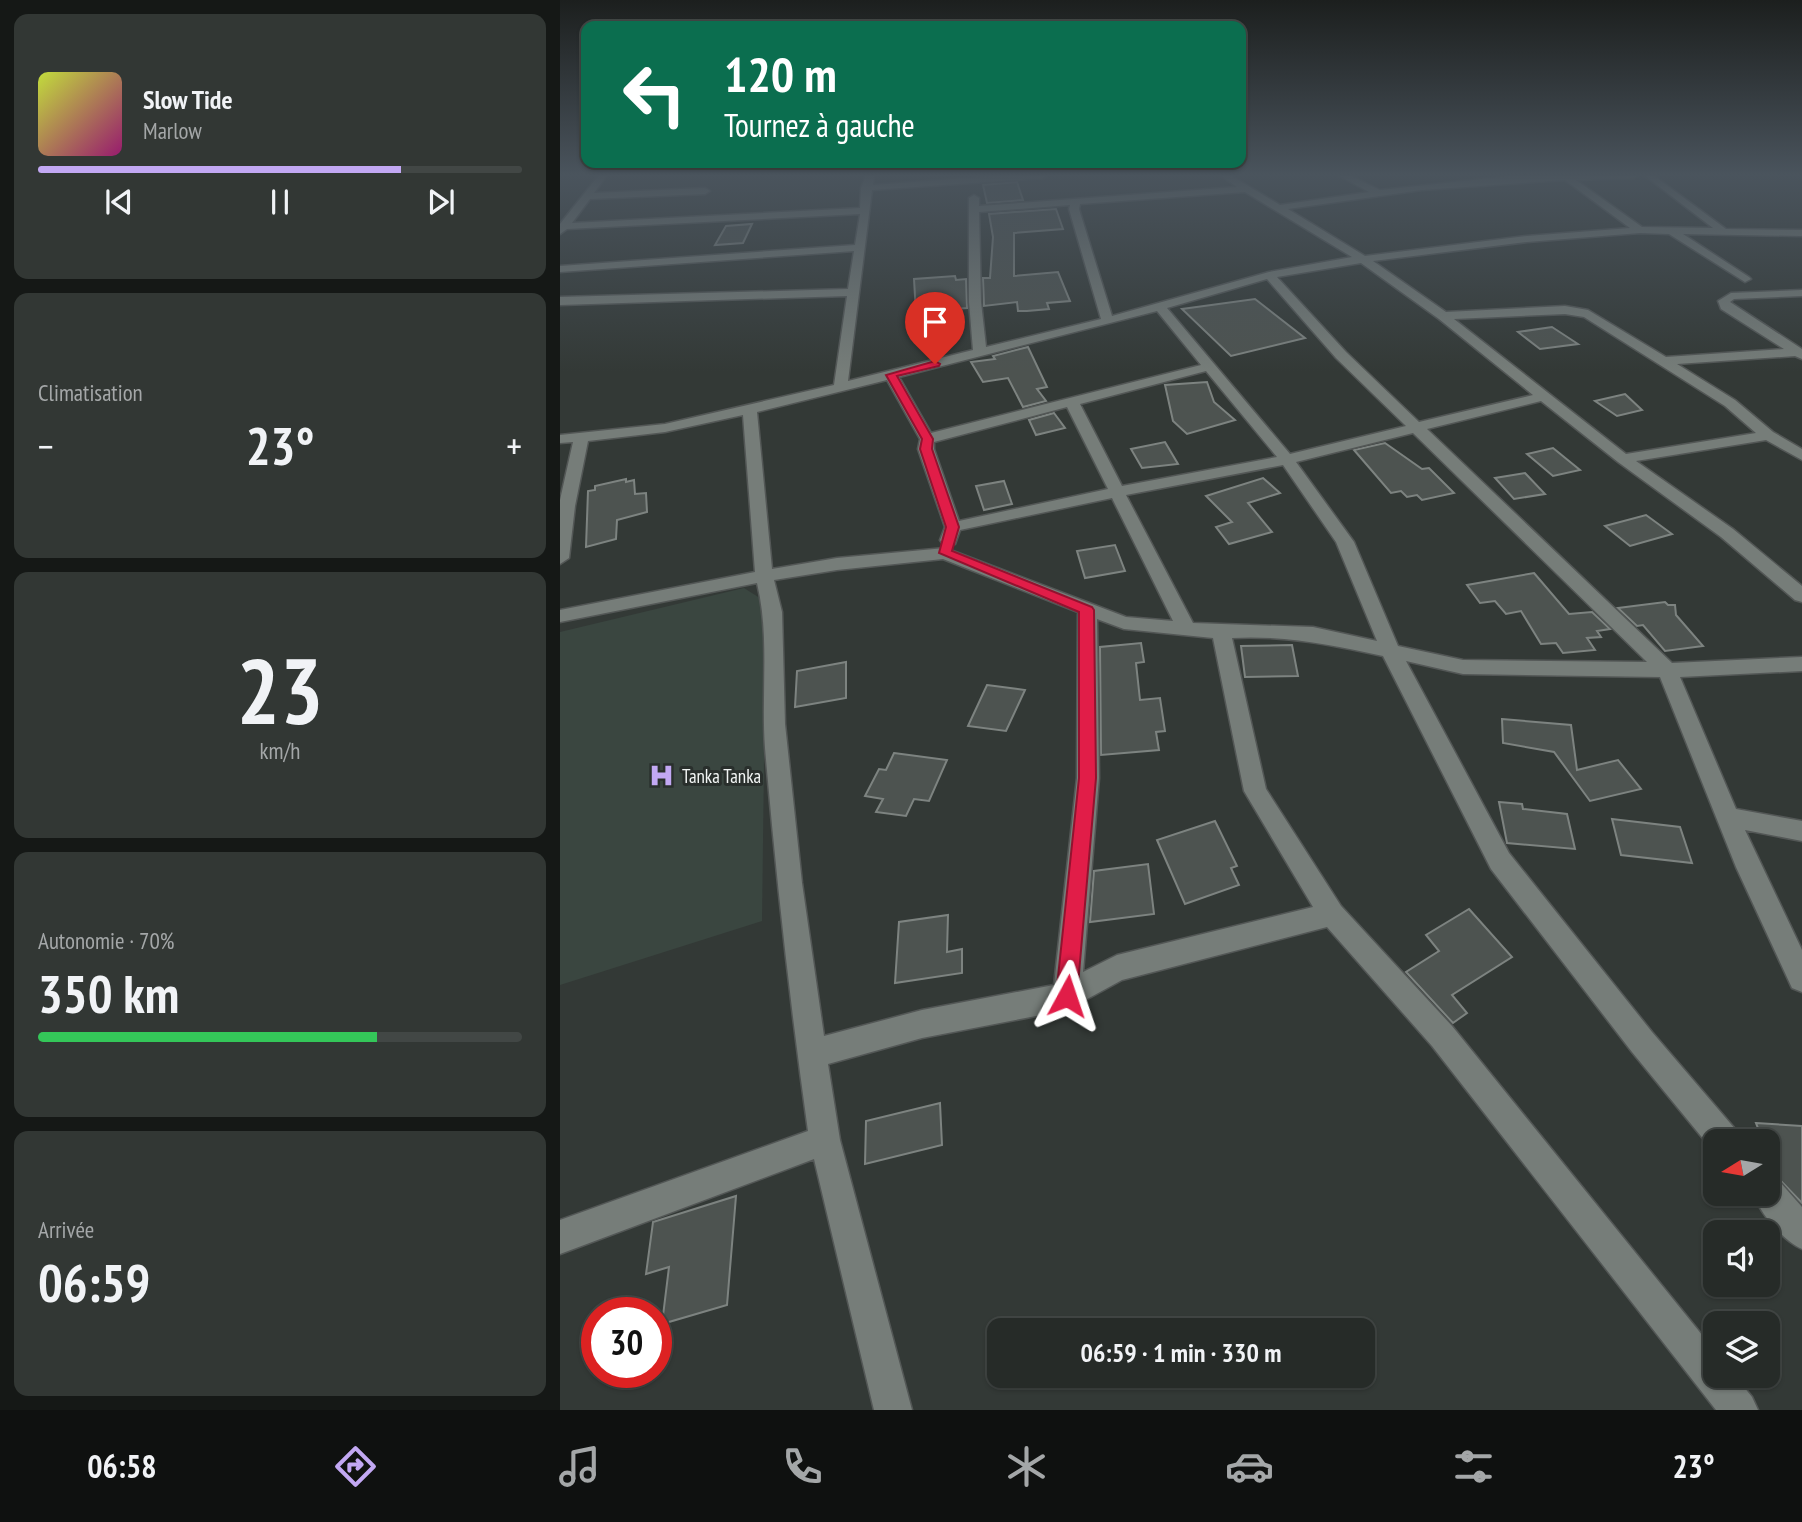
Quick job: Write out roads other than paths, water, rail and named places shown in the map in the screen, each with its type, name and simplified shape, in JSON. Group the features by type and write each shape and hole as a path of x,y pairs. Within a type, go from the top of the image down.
{"street":[{"path":"840,387 859,241"},
{"path":"975,241 975,302 980,352"},
{"path":"1084,241 1108,321"},
{"path":"1332,241 1443,316 1623,459 1727,533 1802,596"},
{"path":"560,439 582,439 665,428 750,409 1108,321 1269,275 1361,258 1511,241"},
{"path":"1687,241 1745,279"},
{"path":"560,269 858,248"},
{"path":"1269,275 1341,355 1667,670 1748,867 1802,979"},
{"path":"560,301 853,292"},
{"path":"1800,353 1725,306 1724,301 1731,296 1802,293"},
{"path":"1159,306 1287,460 1345,542 1391,652 1500,861 1715,1129"},
{"path":"1443,316 1576,311 1588,314 1666,361 1730,403 1768,435 1802,454"},
{"path":"1666,361 1800,353"},
{"path":"927,439 1207,367"},
{"path":"891,375 927,439 926,449 953,527 945,553"},
{"path":"953,527 1115,492 1287,460 1545,396"},
{"path":"1072,403 1186,628"},
{"path":"750,409 764,576 774,611 774,724 789,883 811,1054 825,1140 893,1410"},
{"path":"1623,459 1768,435"},
{"path":"560,558 567,506 582,439"},
{"path":"560,617 764,576 837,564 945,553 1125,623 1221,632 1256,631 1313,635 1463,667 1667,670 1802,664"},
{"path":"1067,996 1088,778 1087,610"},
{"path":"1221,632 1255,791 1332,914 1442,1036 1739,1410"},
{"path":"1727,817 1802,831"},
{"path":"811,1054 922,1024 1067,996 1117,968 1332,914"},
{"path":"560,1237 825,1140"},
{"path":"1780,1206 1802,1232"}],"place":[{"name":"Tanka Tanka","path":"662,776"}]}
